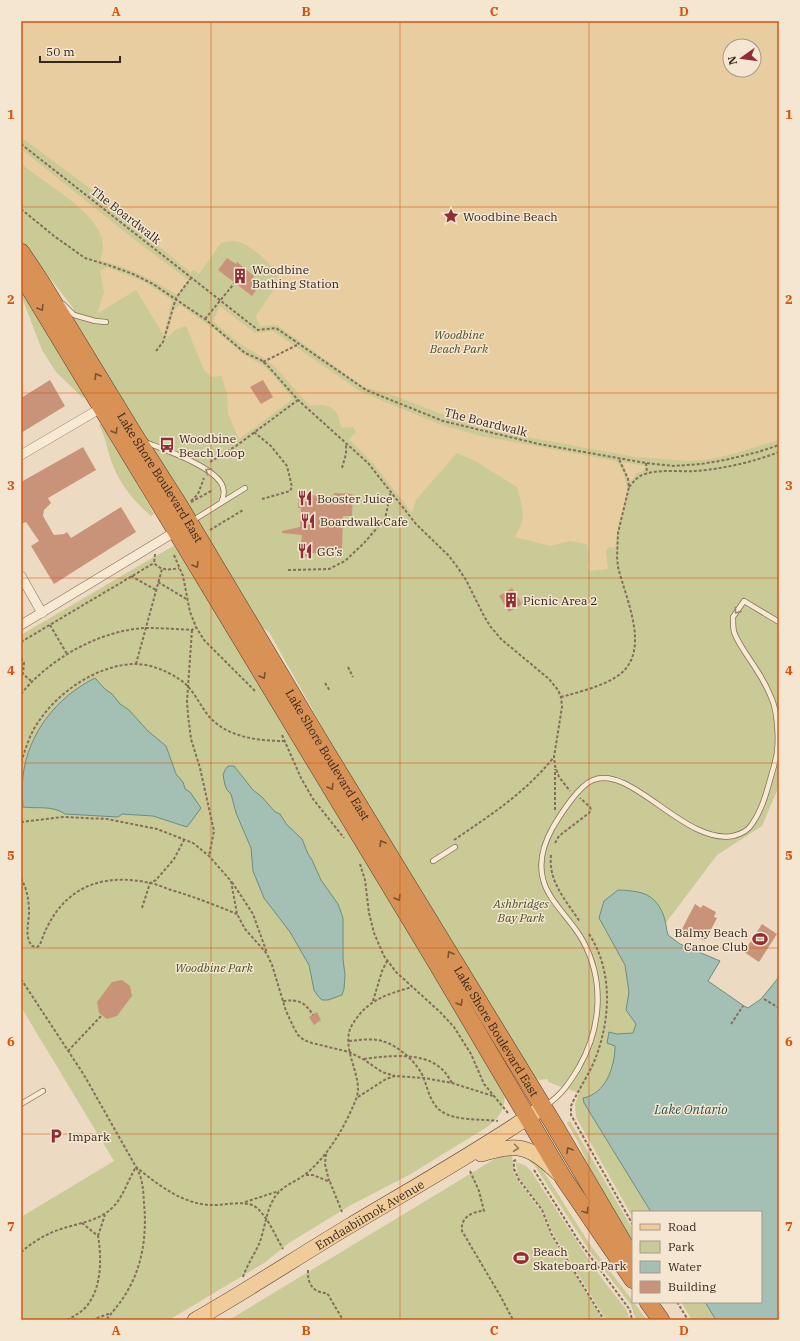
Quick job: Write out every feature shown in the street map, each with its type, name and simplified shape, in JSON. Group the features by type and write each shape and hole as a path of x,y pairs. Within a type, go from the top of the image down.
{"highway":[{"name":"Lake Shore Boulevard East","path":"21,252 41,282 543,1107 632,1258"},
{"name":"Lake Shore Boulevard East","path":"21,274 101,408 190,527 527,1118 564,1179 632,1279"},
{"path":"649,1303 662,1320"},
{"path":"655,1303 662,1320"}],"main road":[{"name":"Emdaabiimok Avenue","path":"195,1320 238,1296 349,1226 467,1165 543,1107"},
{"path":"467,1165 504,1147 515,1146 537,1155 564,1179"}],"street":[{"path":"21,455 101,408"},
{"path":"21,626 190,527"},
{"path":"21,576 42,613"}],"lane":[{"path":"41,282 74,315 95,321 106,322"},
{"path":"132,433 144,442 200,466 214,475 221,483 223,491 223,497 220,503"},
{"path":"190,527 220,503 245,488"},
{"path":"543,1107 555,1099 572,1079 586,1053 596,1025 598,1007 596,973 591,957 573,924 551,898 542,878 541,861 546,839 556,821 585,784 598,778 616,780 638,791 677,817 704,832 720,837 738,835 747,830 752,824 764,801 778,750 777,711 771,697 734,633 732,617 744,601 779,622"},
{"path":"433,861 455,847"},
{"path":"21,1104 43,1091"}],"path":[{"name":"The Boardwalk","path":"21,144 258,330 276,328 366,390 443,421 539,444 646,464 674,466 701,464 744,456 779,445"},
{"path":"21,209 54,236 85,258 133,274 153,284 176,298 205,319 245,353 262,362 276,374 298,400 368,463 416,524 449,556 458,568 466,580 490,626 501,639 549,679 558,690 561,697 562,707 554,757 556,821"},
{"path":"156,352 163,342 176,298 191,278"},
{"path":"205,319 237,280"},
{"path":"262,362 300,344"},
{"path":"209,463 230,450 298,400"},
{"path":"254,432 271,446 287,466 292,487 290,491 262,499"},
{"path":"342,468 346,454 346,443"},
{"path":"629,487 639,476 647,473 661,471 696,471 721,468 749,462 779,452"},
{"path":"561,697 616,678 627,666 634,651 636,640 634,628 618,567 617,557 618,533 629,487 628,479 619,459"},
{"path":"646,464 647,473"},
{"path":"204,478 198,494 188,502 197,500 213,490"},
{"path":"288,570 330,569 346,561 364,544 385,519 391,491"},
{"path":"190,527 210,530 243,510"},
{"path":"155,554 154,563 157,567 168,570 179,568"},
{"path":"173,554 185,584 190,612 196,627 204,640 260,697"},
{"path":"21,642 154,563"},
{"path":"136,664 162,569"},
{"path":"131,576 156,590"},
{"path":"158,582 188,600"},
{"path":"50,625 67,654"},
{"path":"21,694 31,681 47,668 67,654 102,637 124,631 145,628 192,630 196,627"},
{"path":"192,630 187,700 190,740 200,768 214,831 209,856"},
{"path":"21,658 24,663 22,675 31,681"},
{"path":"21,762 31,735 49,708 63,694 79,683 108,669 136,664 152,667 179,679 188,687 211,719 223,727 247,738 263,741 284,741"},
{"path":"348,667 353,677"},
{"path":"325,683 330,691"},
{"path":"279,729 301,778 313,799 345,840"},
{"path":"452,841 505,805 525,788 554,757"},
{"path":"555,766 559,777 570,791"},
{"path":"21,822 63,817 107,818 157,829 193,843 209,856 231,881 255,918 283,1001 298,1035 304,1040 349,1052 364,1059 382,1072 396,1076 424,1078 452,1083 494,1096"},
{"path":"21,827 22,831"},
{"path":"142,908 150,883 156,880 174,859 185,839"},
{"path":"359,862 365,880 369,913 374,933 384,956 396,972 440,1012 454,1027 472,1054 484,1084 504,1107"},
{"path":"21,878 27,894 29,906 28,938 32,946 37,947 40,945 48,926 59,907 78,890 93,885 122,879 150,883 237,914"},
{"path":"231,881 237,914 245,928 267,954"},
{"path":"136,1167 146,1176 171,1192 193,1202 207,1205 244,1203 280,1191 304,1175 326,1154 345,1125 357,1097 356,1076 349,1052 350,1031 352,1025 373,1001 382,971 388,961"},
{"path":"21,979 84,1075 143,1181 146,1221 144,1241 140,1258 128,1291 106,1320"},
{"path":"373,1001 391,993 412,987"},
{"path":"764,999 779,1008"},
{"path":"283,1001 299,1001 305,1004 313,1015"},
{"path":"731,1024 744,1006"},
{"path":"68,1051 102,1015"},
{"path":"349,1041 369,1039 382,1041 408,1056 417,1065 433,1101 437,1108 443,1113 454,1117 498,1121"},
{"path":"364,1059 408,1056 424,1059 438,1065 448,1075 452,1083"},
{"path":"357,1097 387,1078 396,1076"},
{"path":"571,1115 632,1223"},
{"path":"326,1154 325,1164 330,1182 342,1212"},
{"path":"519,1159 514,1161 514,1169 519,1180 542,1210 552,1235 604,1320"},
{"path":"467,1165 479,1190 484,1211 473,1213 466,1217 462,1222 462,1231 513,1320"},
{"path":"21,1252 42,1237 57,1230 82,1223 105,1214 122,1196 136,1167"},
{"path":"531,1167 578,1240 630,1310 632,1320"},
{"path":"304,1175 313,1175 330,1182"},
{"path":"242,1278 259,1245 271,1206 280,1191"},
{"path":"244,1203 255,1206 266,1220 283,1249"},
{"path":"67,1320 79,1313 86,1306 97,1283 101,1262 98,1236 105,1214"},
{"path":"82,1223 98,1236"},
{"path":"308,1270 308,1280 314,1289 318,1292 327,1293 343,1320"},
{"path":"678,1303 688,1320"},
{"path":"92,1320 112,1313"}],"green space":[{"name":"Woodbine Beach Park","path":"21,21 779,21 779,786 762,826 717,855 665,924 664,915 636,891 618,890 604,901 615,945 625,965 629,992 626,1010 636,1024 633,1033 617,1034 610,1032 614,1043 615,1055 614,1063 608,1079 597,1091 583,1099 584,1103 650,1211 632,1211 632,1216 576,1117 575,1104 579,1093 548,1082 548,1079 540,1080 532,1077 359,798 319,721 269,632 256,624 69,320 74,309 21,241"},
{"path":"21,288 83,392 84,398 56,372 42,350 21,295"},
{"path":"100,424 105,428 154,514 151,516 133,498 115,471 99,425"},
{"name":"Woodbine Park","path":"174,546 250,667 390,900 504,1093 504,1104 501,1113 487,1127 409,1175 351,1205 289,1243 264,1263 169,1320 21,1320 21,1217 114,1161 21,1007 21,635"},
{"path":"570,1121 632,1228 632,1240 595,1180 578,1142 567,1123"},
{"path":"512,1155 514,1173 518,1181 542,1213 552,1236 603,1320 229,1320 493,1160 502,1156"},
{"path":"530,1158 540,1166 591,1246 632,1300 632,1303 634,1303 647,1320 636,1320 631,1305 591,1253 535,1166 529,1161"},
{"path":"516,1162 526,1166 531,1171 589,1260 626,1309 630,1320 606,1320 554,1235 543,1211 520,1180 517,1173"},
{"path":"682,1303 706,1303 716,1320 692,1320"}],"sand":[{"name":"Woodbine Beach","path":"21,21 779,21 779,440 710,459 690,461 635,457 478,428 395,396 364,387 277,325 260,326 256,317 276,286 277,273 269,263 252,249 240,242 234,241 221,243 199,274 193,270 191,273 92,190 21,137"},
{"path":"21,149 188,280 177,295 140,274 100,260 103,248 101,235 94,223 71,201 21,163"},
{"path":"107,267 143,281 172,301 164,336 136,290 97,314 104,292 100,271"},
{"path":"180,305 214,329 244,355 263,365 293,399 239,439 228,414 227,393 221,376 212,377 204,370 186,326 175,330 166,339 174,310"},
{"path":"220,306 255,333 273,331 361,392 439,424 481,436 616,461 623,471 628,490 619,522 615,548 609,547 606,551 608,569 590,571 587,566 590,558 587,544 570,541 550,546 514,537 521,524 523,512 517,487 477,462 457,453 416,500 412,513 373,463 349,439 356,432 353,427 342,428 336,412 330,407 322,405 310,406 277,369 264,358 240,344 213,321"},
{"path":"622,462 645,466 644,471 637,473 630,482"}],"water":[{"path":"95,678 120,704 129,710 148,731 166,746 176,774 183,782 185,789 190,792 201,808 187,827 153,816 122,814 118,817 65,814 50,808 23,807 22,791 26,760 38,731 57,706 68,695"},
{"path":"228,766 234,766 253,790 262,797 275,812 280,814 287,825 302,839 321,880 338,904 343,918 343,959 345,975 342,995 328,1000 322,1000 318,996 314,990 309,965 290,932 264,898 253,871 251,848 236,813 231,794 225,785 223,775"},
{"name":"Lake Ontario","path":"618,890 639,892 650,897 655,901 664,916 668,935 680,944 720,961 708,981 748,1008 761,999 779,977 779,1320 716,1320 706,1303 762,1303 762,1211 650,1211 584,1103 583,1098 598,1091 608,1078 611,1070 615,1054 615,1046 607,1043 609,1032 617,1034 633,1033 636,1024 626,1010 629,992 625,965 599,918 604,901"}],"building":[{"name":"Woodbine Bathing Station","path":"227,258 236,264 237,262 254,276 253,278 260,284 252,296 218,270"},
{"path":"50,380 65,406 21,433 21,398"},
{"path":"263,380 273,397 261,404 250,387"},
{"path":"83,447 96,470 48,498 51,503 44,510 43,516 54,535 64,534 67,532 71,538 121,507 136,532 54,584 31,546 39,541 26,522 21,524 21,482"},
{"path":"334,493 353,494 352,516 343,516 342,549 331,549 331,554 310,553 306,557 300,551 302,535 282,533 282,531 300,527 301,508 298,508 299,495 334,496"},
{"name":"Picnic Area 2","path":"512,588 522,604 509,612 499,596"},
{"path":"695,904 701,908 703,905 716,912 714,917 717,918 705,941 682,929"},
{"path":"762,924 777,934 759,962 744,952"},
{"path":"122,980 130,986 132,996 117,1016 107,1019 99,1013 97,1002 112,982"},
{"path":"317,1012 321,1020 314,1025 309,1017"}],"place":[{"name":"Woodbine Beach","path":"451,216"},
{"name":"Woodbine Bathing Station","path":"240,276"},
{"name":"Woodbine Beach Loop","path":"167,445"},
{"name":"Booster Juice","path":"305,498"},
{"name":"Boardwalk Cafe","path":"308,521"},
{"name":"GG’s","path":"305,551"},
{"name":"Picnic Area 2","path":"511,600"},
{"name":"Balmy Beach Canoe Club","path":"760,939"},
{"name":"Impark","path":"56,1136"},
{"name":"Beach Skateboard Park","path":"521,1258"}],"park label":[{"name":"Ashbridges Bay Park","path":"521,910"}]}
